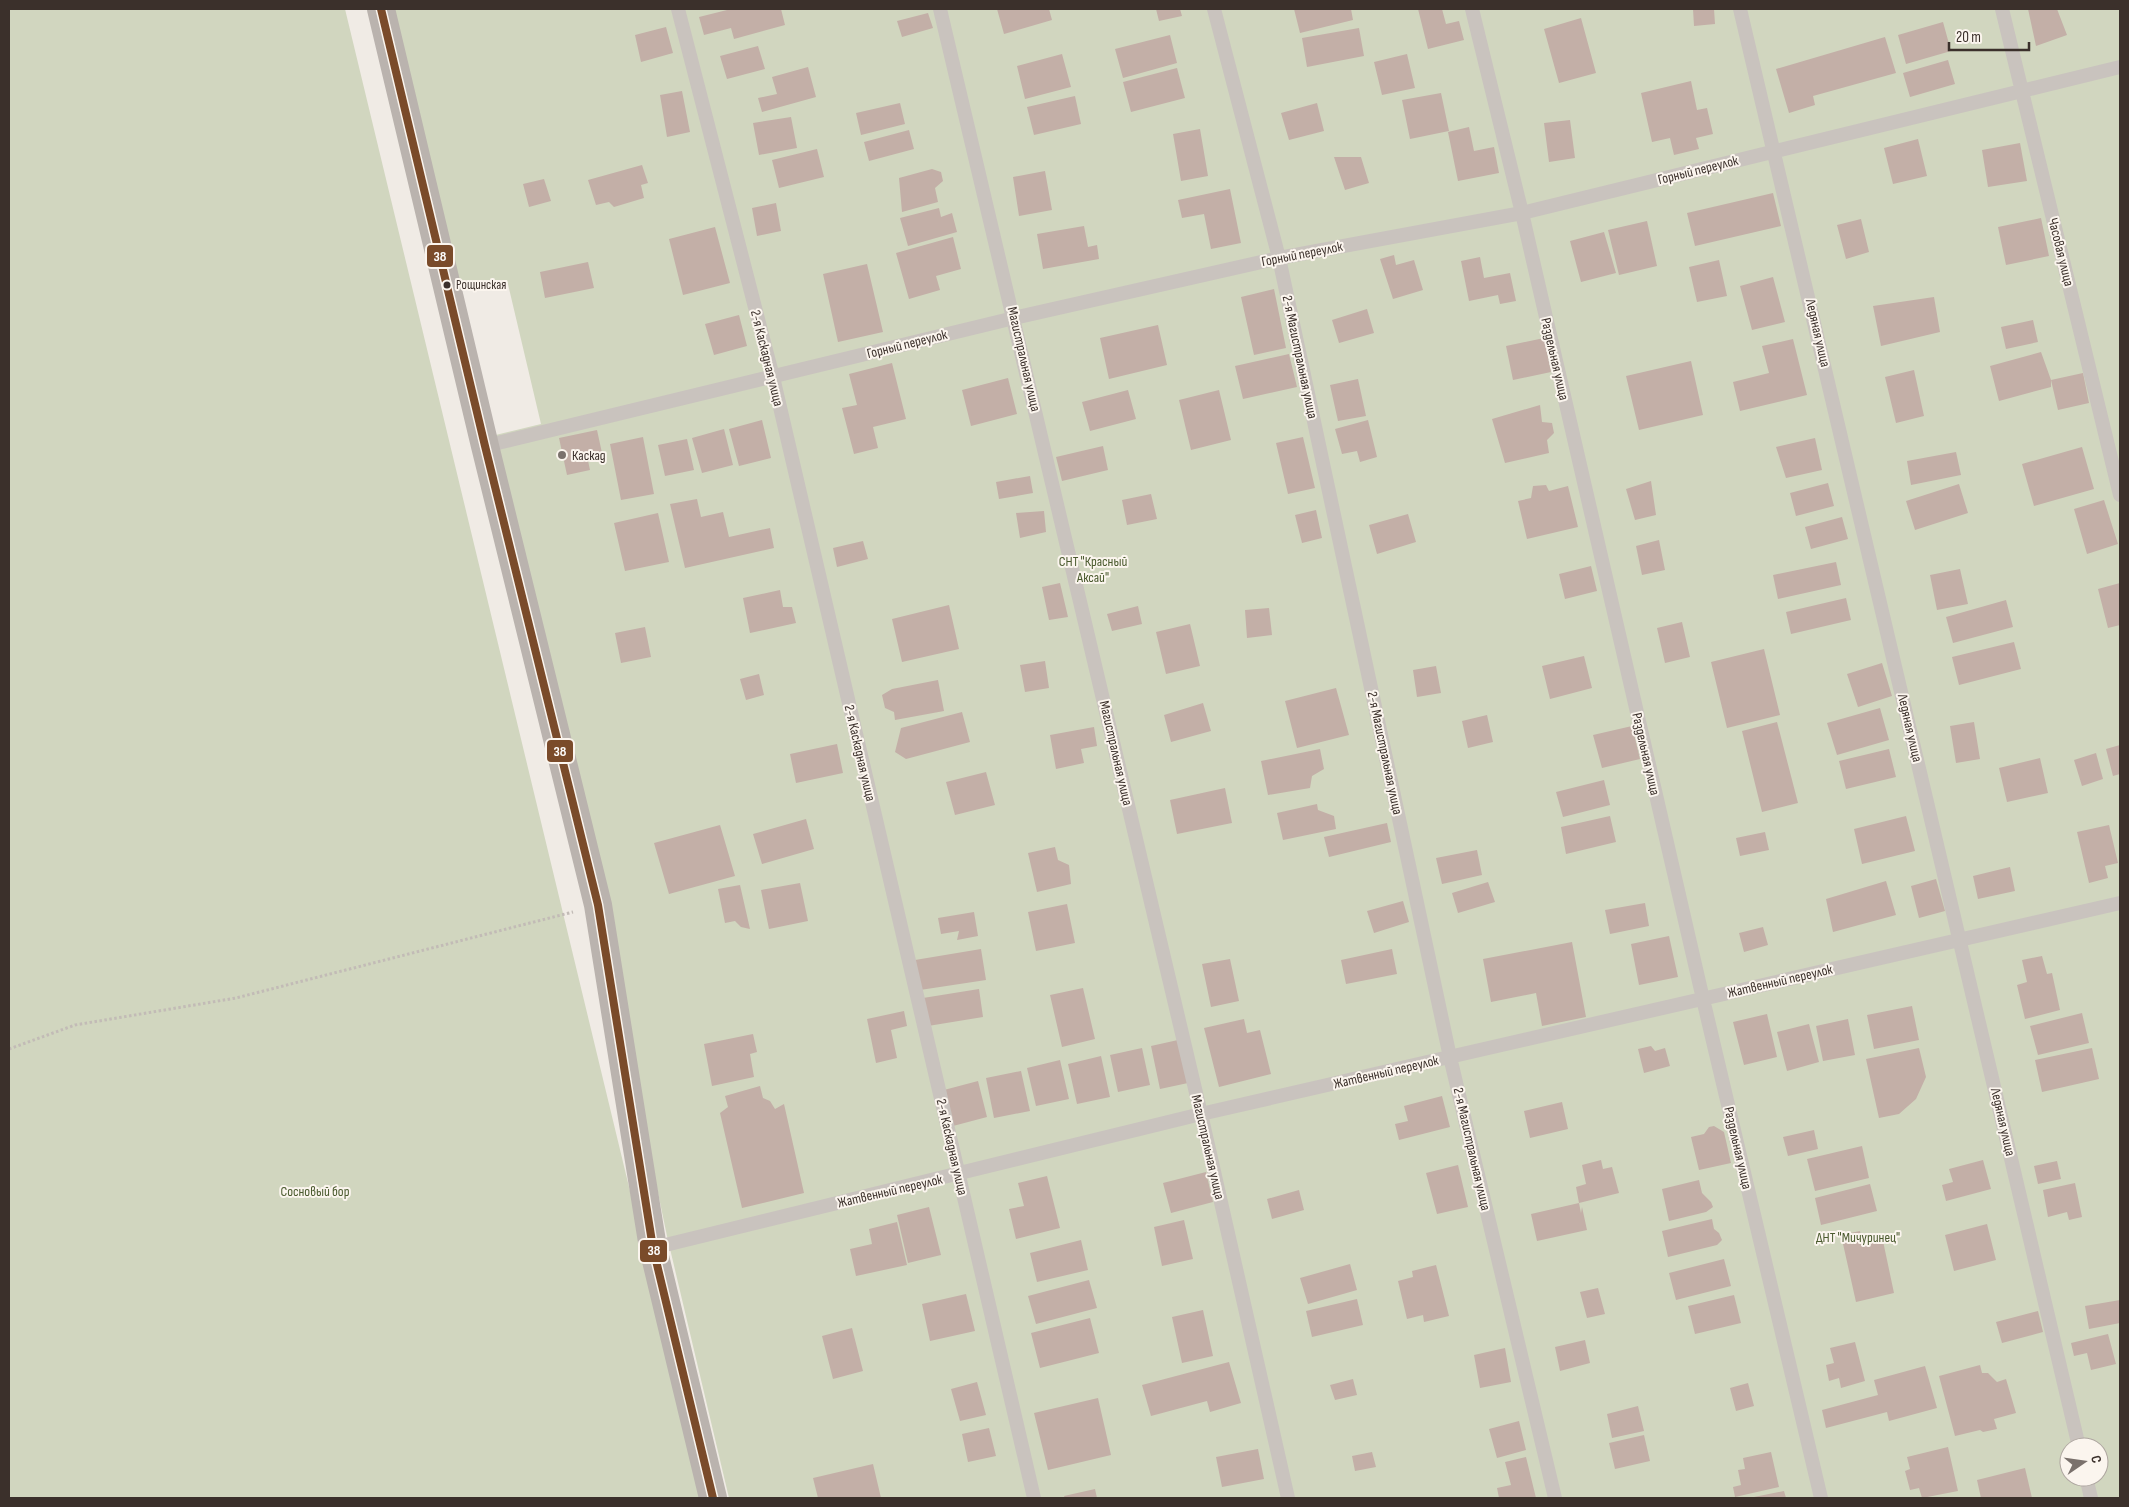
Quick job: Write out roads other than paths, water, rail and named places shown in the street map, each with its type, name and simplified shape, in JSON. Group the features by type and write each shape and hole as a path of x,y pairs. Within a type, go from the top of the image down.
{"street":[{"path":"382,9 485,446 598,906 653,1248 713,1498"}],"lane":[{"name":"2-я Каскадная улица","path":"678,9 773,377 1034,1498"},
{"name":"Магистральная улица","path":"940,9 1201,1114 1288,1498"},
{"name":"2-я Магистральная улица","path":"1214,9 1279,258 1450,1057 1555,1498"},
{"name":"Раздельная улица","path":"1472,9 1522,213 1703,999 1821,1498"},
{"name":"Ледяная улица","path":"1740,9 1775,150 2077,1437"},
{"name":"Часовая улица","path":"2002,9 2120,495"},
{"name":"Горный переулок","path":"485,446 1014,318 1279,258 1522,213 2120,67"},
{"name":"Жатвенный переулок","path":"653,1248 1201,1114 2120,903"}],"place":[{"name":"Рощинская","path":"447,285"},
{"name":"Каскад","path":"562,455"}],"park label":[{"name":"СНТ \"Красный Аксай\"","path":"1093,570"},
{"name":"Сосновый бор","path":"315,1191"},
{"name":"ДНТ \"Мичуринец\"","path":"1858,1237"}]}
